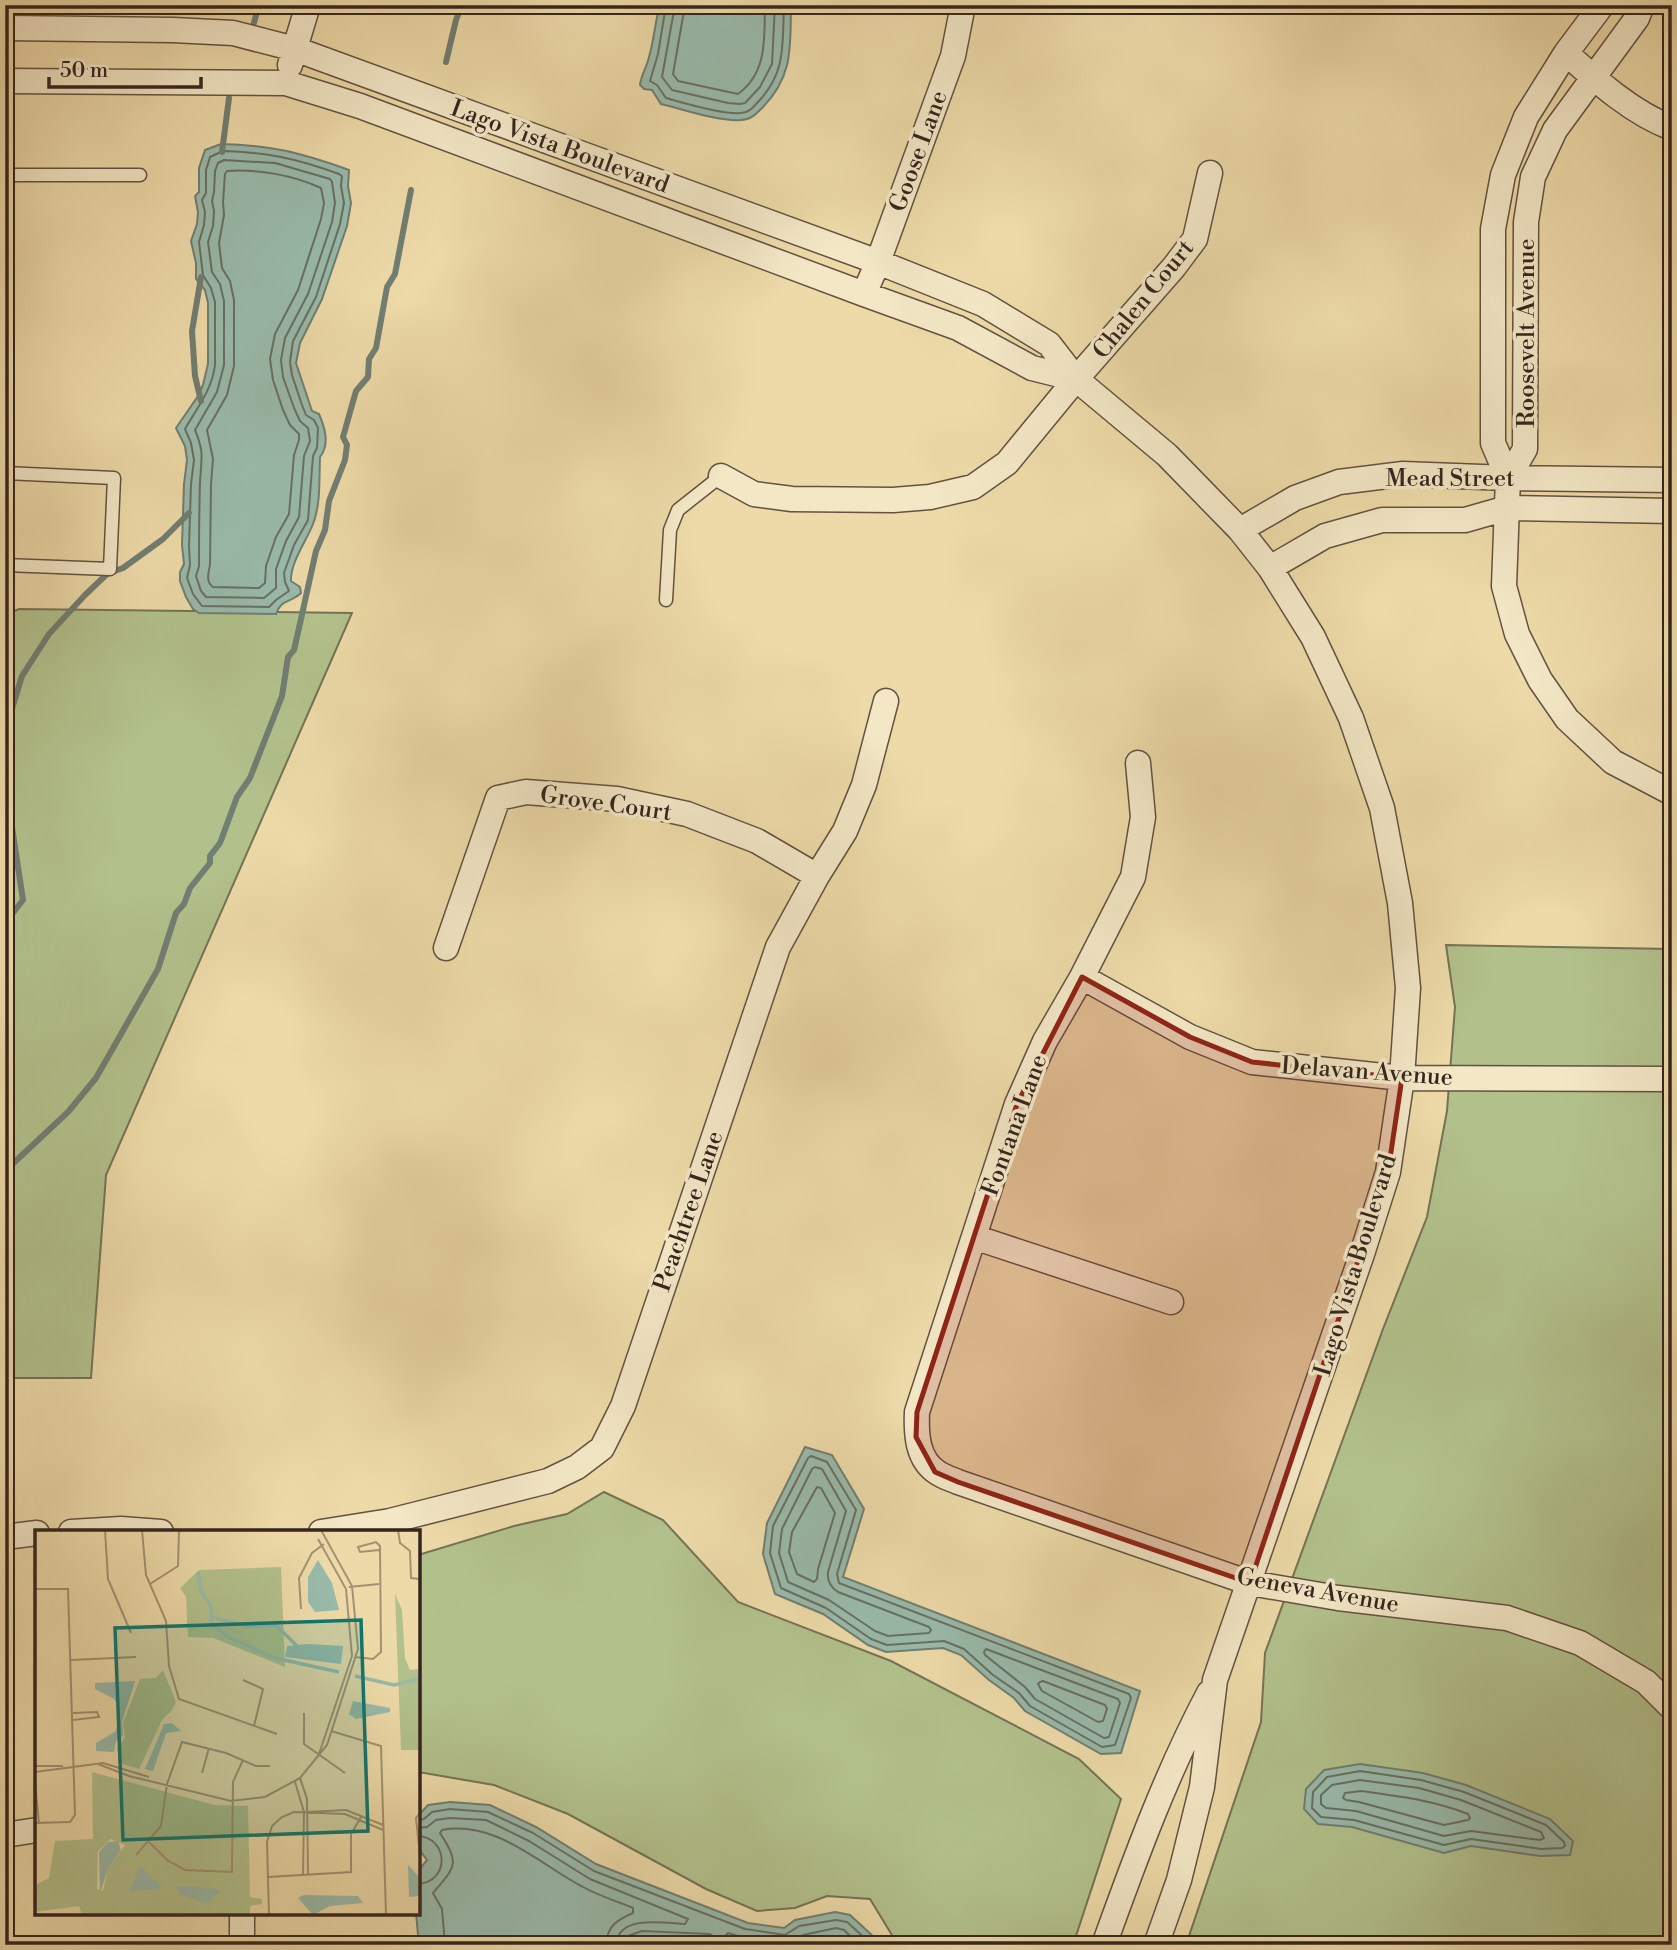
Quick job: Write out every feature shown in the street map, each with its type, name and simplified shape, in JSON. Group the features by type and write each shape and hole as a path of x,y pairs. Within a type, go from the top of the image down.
{"street":[{"path":"285,83 308,5"},
{"name":"Goose Lane","path":"864,294 953,55 963,5"},
{"name":"Roosevelt Avenue","path":"1508,478 1493,443 1493,229 1503,175 1526,117 1566,54 1602,5"},
{"name":"Roosevelt Avenue","path":"1508,478 1525,449 1526,222 1533,177 1555,130 1637,18 1642,5"},
{"name":"Lago Vista Boulevard","path":"5,29 233,33 295,49 878,262 983,304 1049,344 1076,379 1167,455 1240,530 1270,568 1313,636 1351,718 1382,808 1400,903 1408,988 1402,1078 1388,1172 1358,1268 1215,1680 1202,1787 1179,1880 1156,1945"},
{"path":"1566,54 1593,78 1637,109 1672,128"},
{"name":"Lago Vista Boulevard","path":"5,81 285,83 373,111 958,328 1032,369 1076,379"},
{"name":"Chalen Court","path":"720,475 754,494 792,499 893,500 930,497 972,487 1007,463 1174,267 1195,239 1210,173"},
{"name":"Mead Street","path":"1240,530 1295,498 1339,482 1403,474 1672,480"},
{"path":"1508,478 1504,586 1517,634 1540,680 1567,719 1614,762 1672,793"},
{"name":"Mead Street","path":"1270,568 1325,536 1382,520 1465,520 1507,508 1672,511"},
{"name":"Peachtree Lane","path":"334,1530 390,1521 548,1481 577,1467 603,1448 623,1406 778,947 845,831 864,785 886,701"},
{"name":"Fontana Lane","path":"922,1455 916,1437 917,1412 1017,1104 1045,1041 1082,977 1133,877 1143,817 1138,763"},
{"name":"Grove Court","path":"446,948 498,798 526,792 617,799 687,814 757,841 817,876"},
{"name":"Delavan Avenue","path":"1082,977 1190,1037 1252,1062 1402,1078 1672,1079"},
{"path":"974,1237 1171,1302"},
{"name":"Geneva Avenue","path":"922,1455 935,1472 958,1482 1250,1583 1338,1598 1507,1618 1580,1643 1646,1682 1672,1708"},
{"path":"104,1530 134,1530"},
{"path":"5,1537 35,1533"},
{"path":"1104,1945 1142,1838 1184,1740 1215,1680"},
{"path":"5,1835 35,1830"},
{"path":"242,1915 242,1945"}],"lane":[{"path":"5,175 140,175"},
{"path":"5,472 114,478 110,569 5,565"},
{"path":"666,600 670,530 678,510 720,475"}],"highlighted area":[{"path":"1082,977 1190,1037 1252,1062 1402,1078 1388,1172 1250,1583 935,1472 916,1437 917,1412 1017,1104"}],"green space":[{"path":"19,609 352,613 106,1175 91,1378 5,1378 5,615"},
{"path":"1446,945 1672,949 1672,1945 1186,1945 1261,1722 1265,1653 1383,1329 1427,1217 1447,1111 1455,1007"},
{"path":"604,1492 663,1520 738,1602 891,1661 1079,1759 1121,1799 1073,1945 898,1945 870,1899 827,1896 795,1908 757,1911 706,1889 568,1814 494,1785 420,1772 420,1554 514,1526 567,1514"}],"water":[{"path":"660,5 791,5 790,47 785,71 773,95 756,114 741,120 701,115 661,104 652,90 644,89 640,85 651,51"},
{"path":"221,144 286,151 349,170 351,203 347,226 322,299 300,343 296,363 312,411 319,414 326,436 320,457 317,508 313,524 291,574 291,581 300,587 301,593 281,605 276,614 199,613 193,609 180,581 184,564 182,545 187,460 185,446 176,428 198,396 208,364 208,303 205,290 196,279 191,241 197,224 195,196 199,192 199,168 205,150"},
{"path":"805,1447 832,1455 864,1509 843,1577 1140,1691 1121,1753 1101,1754 1025,1711 1014,1698 961,1655 943,1648 886,1652 868,1645 823,1614 775,1594 763,1554 767,1523"},
{"path":"1360,1764 1423,1773 1466,1785 1550,1819 1573,1841 1570,1855 1540,1856 1471,1846 1444,1853 1352,1827 1318,1824 1304,1809 1306,1789 1324,1770"},
{"path":"450,1802 490,1805 536,1827 596,1864 748,1923 784,1928 795,1920 835,1912 850,1915 875,1938 876,1945 742,1945 642,1938 624,1945 419,1945 416,1915 420,1915 420,1869 427,1860 420,1851 420,1814 428,1805"}],"waterway":[{"path":"253,26 259,5"},
{"path":"446,62 462,5"},
{"path":"222,152 229,98"},
{"path":"5,1171 68,1112 96,1078 158,969 176,913 184,904 190,888 210,863 210,856 220,843 237,797 250,778 282,696 288,657 294,650 316,551 325,530 329,501 345,460 347,445 343,437 356,391 368,377 369,359 376,348 387,287 395,274 411,190"},
{"path":"201,277 192,331 195,376 201,401"},
{"path":"5,923 23,900 10,814 7,725 22,676 49,634 85,595 107,574 123,568 163,539 189,513"}]}
